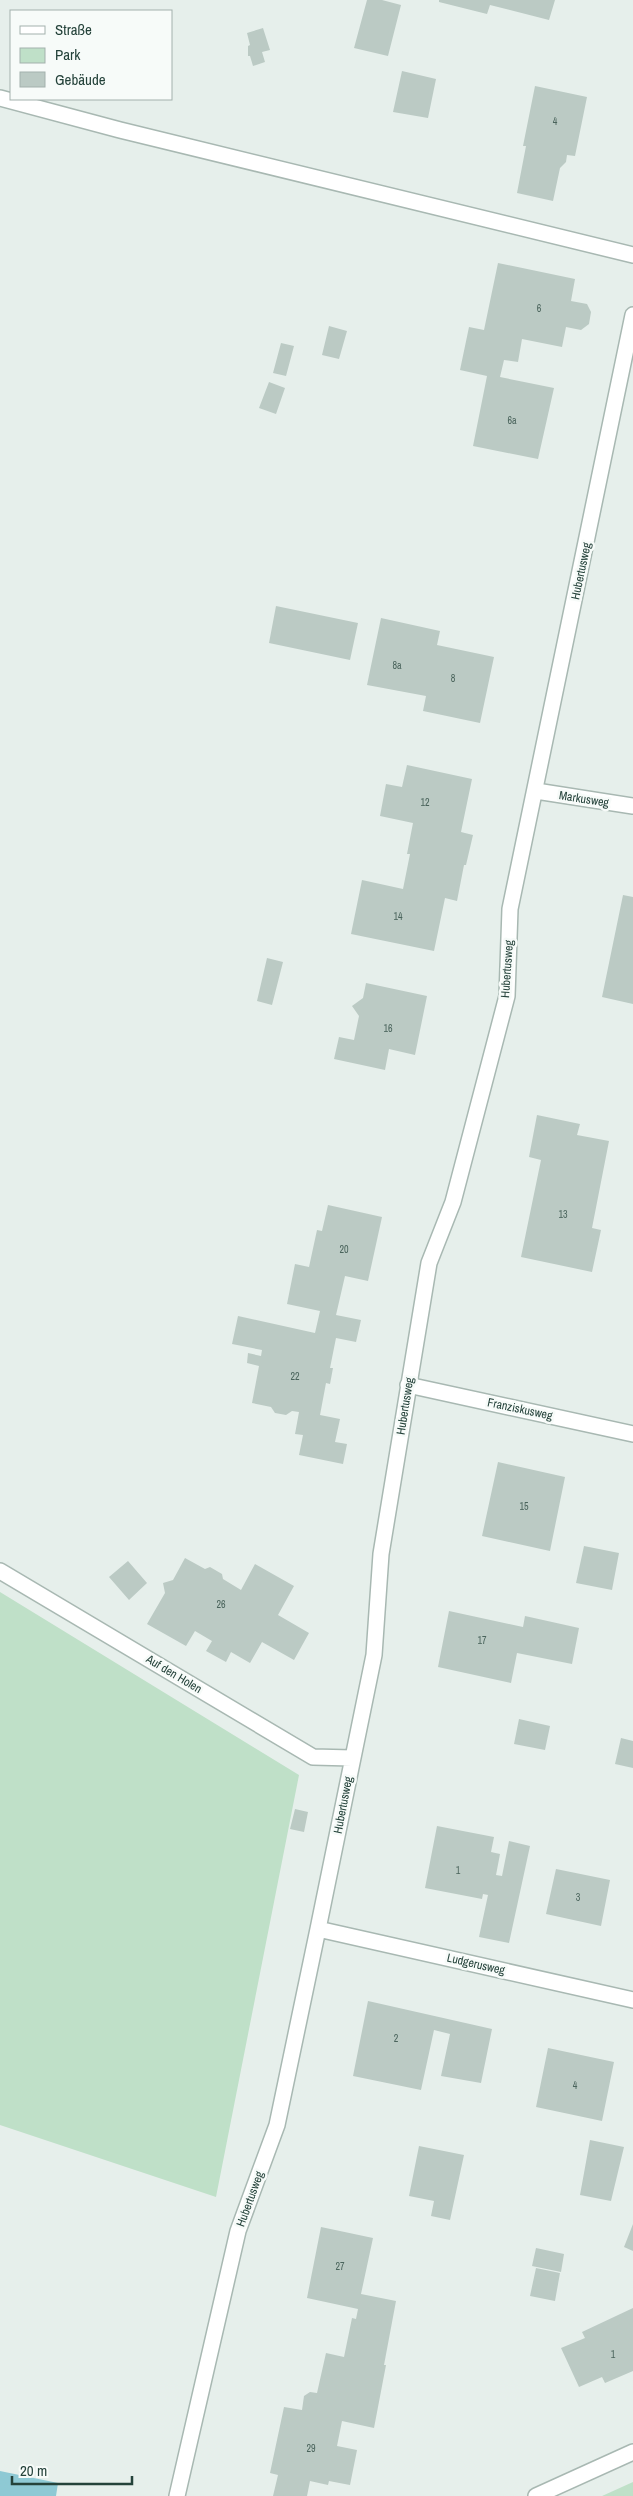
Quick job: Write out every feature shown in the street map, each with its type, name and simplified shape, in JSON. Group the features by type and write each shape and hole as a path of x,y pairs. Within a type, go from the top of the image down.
{"street":[{"path":"0,98 120,130 633,256"},
{"name":"Hubertusweg","path":"177,2496 238,2231 277,2125 318,1929 374,1655 381,1554 429,1263 453,1202 507,996 510,909 627,382 633,316"},
{"name":"Markusweg","path":"536,791 633,806"},
{"name":"Franziskusweg","path":"408,1385 633,1434"},
{"name":"Auf den Holen","path":"0,1571 313,1757 352,1758"},
{"name":"Ludgerusweg","path":"318,1929 633,2000"},
{"path":"536,2496 633,2452"}],"green space":[{"path":"0,1592 299,1775 216,2197 0,2125"},
{"path":"633,2482 633,2496 602,2496"}],"water":[{"path":"0,2471 58,2483 56,2496 0,2496"}],"building":[{"path":"367,0 382,0 401,5 388,56 354,48"},
{"path":"439,0 555,0 549,20 490,5 487,14 439,2"},
{"path":"263,28 270,50 262,52 265,62 253,66 250,56 248,56 248,46 250,45 247,33"},
{"path":"402,71 436,79 428,118 393,112"},
{"path":"535,86 587,97 575,156 567,155 566,162 560,168 553,201 517,193 526,146 523,146"},
{"path":"498,263 575,279 571,301 587,304 591,312 589,324 581,330 566,327 562,347 522,339 518,362 504,360 500,377 554,388 538,459 473,446 487,376 460,370 469,327 484,330"},
{"path":"329,326 347,331 339,359 322,355"},
{"path":"281,343 294,346 286,376 273,373"},
{"path":"269,382 285,388 276,414 259,408"},
{"path":"276,606 358,623 350,660 269,643"},
{"path":"381,618 440,631 437,645 494,657 480,723 423,711 426,696 367,685"},
{"path":"407,765 472,779 461,832 473,835 466,865 464,865 457,901 445,898 434,951 351,934 362,880 403,889 410,854 407,854 413,823 380,816 386,784 402,787"},
{"path":"623,895 633,897 633,1004 602,997"},
{"path":"267,958 283,962 272,1005 257,1001"},
{"path":"366,983 427,996 415,1055 389,1049 385,1070 334,1059 339,1037 354,1040 359,1016 352,1006 363,998"},
{"path":"537,1115 580,1124 577,1135 609,1141 592,1228 601,1230 592,1272 521,1257 541,1160 529,1157"},
{"path":"328,1205 382,1217 368,1281 345,1276 336,1315 361,1320 356,1342 336,1338 330,1368 333,1368 330,1384 326,1383 320,1415 340,1419 335,1442 347,1444 343,1464 299,1455 303,1435 295,1434 299,1412 292,1411 286,1415 275,1413 271,1407 252,1403 259,1366 247,1363 248,1353 261,1356 262,1350 232,1344 238,1316 315,1333 320,1311 287,1304 295,1264 309,1267 317,1230 322,1231"},
{"path":"498,1462 565,1477 550,1551 482,1536"},
{"path":"584,1546 619,1553 612,1590 576,1583"},
{"path":"185,1558 205,1569 210,1567 222,1574 223,1579 241,1590 255,1564 294,1586 278,1615 309,1633 294,1660 262,1642 250,1663 231,1652 226,1662 206,1651 212,1641 195,1631 186,1646 147,1624 165,1593 163,1583 173,1580"},
{"path":"128,1561 147,1583 129,1600 109,1577"},
{"path":"449,1611 523,1627 525,1616 579,1628 572,1664 517,1653 511,1683 438,1667"},
{"path":"519,1719 550,1726 545,1750 514,1744"},
{"path":"621,1738 633,1741 633,1768 615,1764"},
{"path":"295,1809 308,1812 304,1832 290,1829"},
{"path":"437,1826 494,1837 491,1852 500,1854 496,1875 502,1876 509,1841 530,1846 509,1943 479,1937 488,1895 483,1894 482,1899 425,1888"},
{"path":"556,1869 610,1880 601,1926 546,1914"},
{"path":"368,2001 492,2029 481,2083 441,2076 450,2034 434,2030 421,2090 353,2076"},
{"path":"548,2048 614,2062 602,2121 536,2107"},
{"path":"590,2140 624,2147 611,2201 580,2195"},
{"path":"419,2146 464,2155 450,2220 431,2216 434,2201 409,2196"},
{"path":"633,2224 633,2251 624,2247"},
{"path":"321,2227 373,2238 361,2294 396,2301 384,2365 386,2365 374,2428 342,2421 337,2446 357,2450 350,2485 329,2481 328,2485 310,2481 307,2496 273,2496 278,2475 270,2473 284,2407 302,2410 304,2396 310,2392 317,2393 326,2353 344,2357 352,2318 356,2319 358,2309 307,2298"},
{"path":"536,2248 564,2254 561,2272 532,2266"},
{"path":"536,2268 560,2273 555,2301 530,2296"},
{"path":"633,2308 633,2371 605,2383 602,2377 579,2387 561,2348 585,2338 582,2332"}]}
